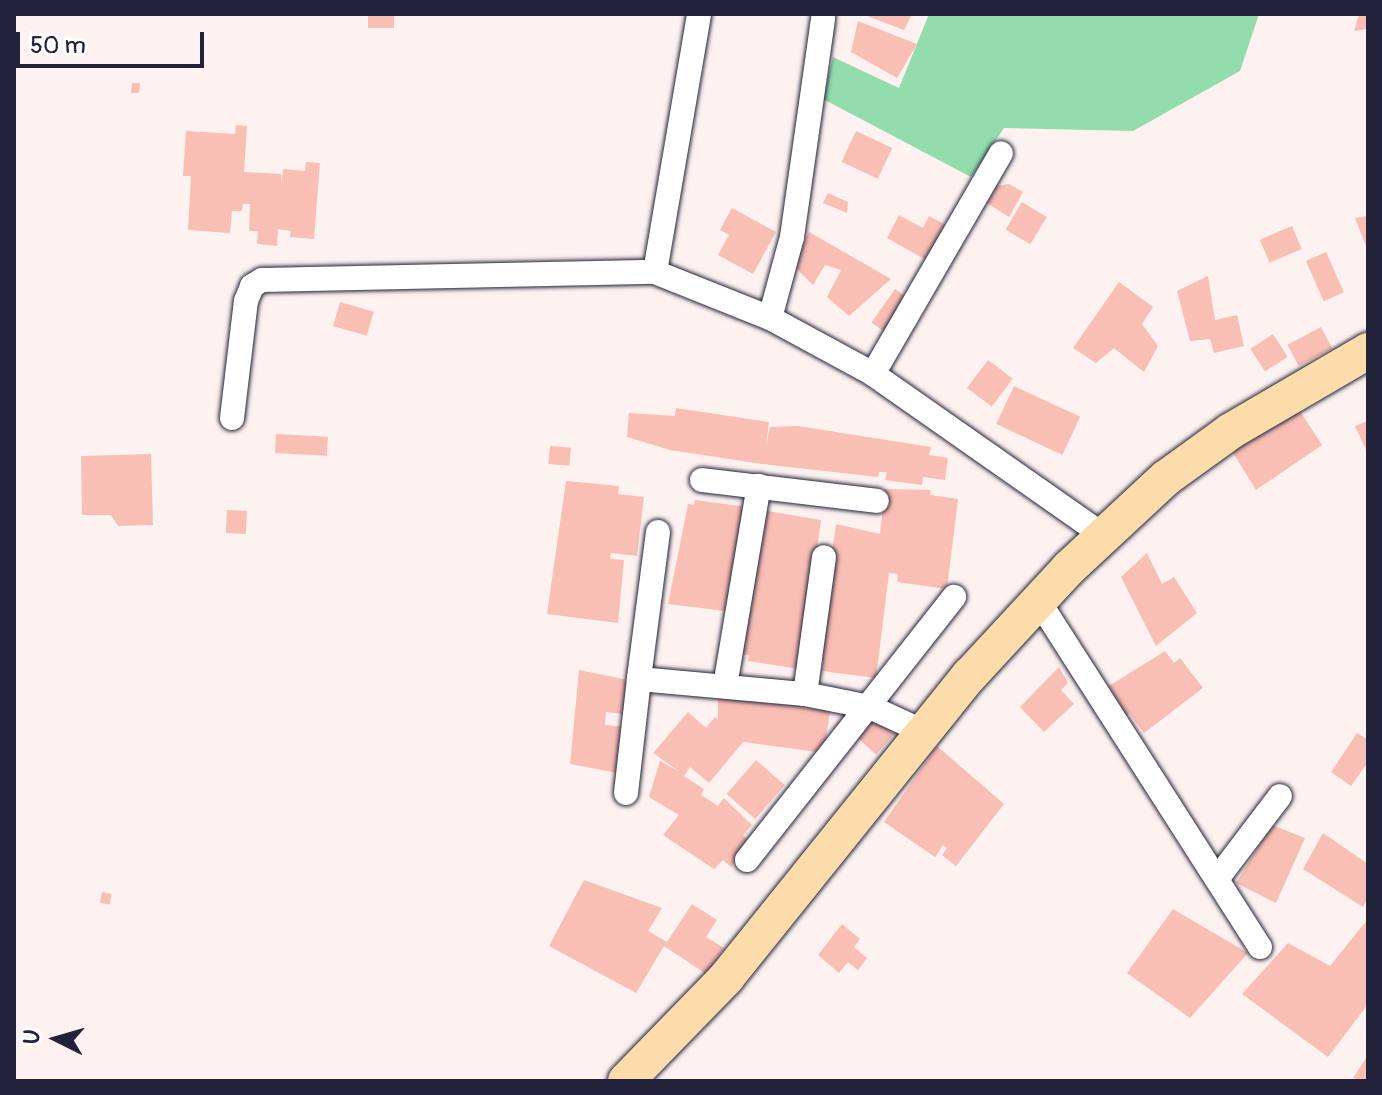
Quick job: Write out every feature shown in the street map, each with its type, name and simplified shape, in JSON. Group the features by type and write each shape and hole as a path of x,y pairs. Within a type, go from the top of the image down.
{"highway":[{"path":"626,1081 726,978 924,732 1038,600 1103,535 1166,478 1231,431 1368,351"}],"street":[{"path":"655,272 699,14"},
{"path":"770,318 792,237 823,18"},
{"path":"873,374 1001,153"},
{"path":"232,418 246,301 252,286 262,280 655,272 770,318 873,374 1103,535"},
{"path":"702,480 877,501"},
{"path":"725,686 759,486"},
{"path":"626,793 658,532"},
{"path":"805,694 824,557"},
{"path":"747,860 954,597"},
{"path":"1038,600 1260,947"},
{"path":"639,679 805,694 870,707 924,732"},
{"path":"1217,879 1280,796"}],"green space":[{"path":"929,14 1259,14 1240,71 1133,131 1004,128 971,177 823,99 833,57 899,88"}],"building":[{"path":"368,14 394,14 394,28 368,28"},
{"path":"862,14 912,14 904,30"},
{"path":"1359,14 1368,14 1368,29 1354,31"},
{"path":"858,21 917,44 897,78 851,52"},
{"path":"132,83 140,83 139,93 131,93"},
{"path":"236,125 247,126 244,172 281,174 281,186 283,169 305,171 306,162 320,163 314,239 290,237 291,231 278,229 277,246 257,244 258,231 249,231 250,204 243,204 242,211 232,211 230,233 188,230 191,176 183,176 186,131 235,134"},
{"path":"856,131 892,148 878,179 842,162"},
{"path":"1009,184 1023,192 1009,217 987,203 996,186"},
{"path":"828,193 848,202 847,213 823,203"},
{"path":"1022,202 1047,217 1030,244 1006,229"},
{"path":"732,208 776,232 753,274 718,255 729,235 720,230"},
{"path":"899,215 923,228 929,216 948,226 928,261 887,238"},
{"path":"1368,216 1368,251 1355,218"},
{"path":"1292,226 1302,249 1270,263 1260,240"},
{"path":"809,232 891,279 849,316 827,297 841,270 825,265 813,285 794,266"},
{"path":"1326,252 1344,292 1324,301 1306,261"},
{"path":"1208,276 1215,320 1237,315 1244,346 1214,353 1210,339 1190,341 1177,291"},
{"path":"1119,282 1153,307 1142,324 1158,346 1144,372 1114,348 1096,363 1073,348"},
{"path":"895,289 912,301 889,335 871,323"},
{"path":"340,302 374,312 367,336 333,326"},
{"path":"1321,327 1332,348 1299,366 1287,345"},
{"path":"1273,334 1288,357 1265,371 1250,349"},
{"path":"988,360 1013,379 992,407 967,388"},
{"path":"1014,386 1080,417 1062,455 996,424"},
{"path":"1296,405 1322,445 1256,490 1227,443"},
{"path":"676,408 769,422 766,446 770,427 798,426 931,447 929,455 948,458 945,480 923,477 922,485 885,480 887,472 879,472 878,477 762,464 670,450 627,437 629,413 675,416"},
{"path":"1368,421 1368,454 1355,426"},
{"path":"276,434 328,437 327,456 275,453"},
{"path":"550,446 571,448 569,466 548,464"},
{"path":"151,454 153,525 118,526 111,515 82,515 81,456"},
{"path":"566,481 619,486 618,494 644,497 637,556 611,553 610,559 624,560 618,623 547,614"},
{"path":"885,489 931,490 930,495 958,499 947,589 897,582 898,574 889,573 876,678 822,671 823,661 817,660 836,524 880,534"},
{"path":"695,500 748,507 733,612 668,604 688,504 694,505"},
{"path":"227,510 247,511 246,534 226,533"},
{"path":"762,510 821,520 800,669 748,661 749,655 741,654"},
{"path":"1147,553 1162,584 1174,577 1197,613 1156,646 1121,577"},
{"path":"1165,651 1174,663 1180,658 1203,688 1144,733 1129,713 1125,717 1109,686"},
{"path":"1059,667 1068,683 1061,690 1074,704 1044,732 1020,707"},
{"path":"579,670 633,681 629,715 606,712 605,725 627,727 623,774 570,764"},
{"path":"718,693 802,696 800,707 830,711 824,753 743,742 709,783 690,767 684,776 704,789 701,795 718,806 724,798 752,825 743,835 750,841 731,867 723,860 714,869 663,835 679,815 649,797 660,761 680,772 653,753 688,712 706,728 715,717 718,720"},
{"path":"874,715 895,734 876,755 855,736"},
{"path":"1357,733 1368,740 1368,762 1351,786 1331,772"},
{"path":"937,746 1004,804 956,866 942,855 947,848 943,845 935,857 884,822"},
{"path":"756,760 785,785 755,819 726,794"},
{"path":"1272,825 1305,838 1276,903 1236,883"},
{"path":"1323,833 1368,864 1368,898 1363,907 1303,869"},
{"path":"584,880 662,908 648,931 667,942 692,904 717,920 706,937 724,948 706,974 664,946 636,993 549,946"},
{"path":"102,892 112,894 110,905 100,903"},
{"path":"1173,909 1248,953 1190,1018 1127,973"},
{"path":"1368,919 1368,1004 1328,1057 1242,994 1288,943 1330,966"},
{"path":"842,924 860,939 854,947 867,958 858,970 848,962 839,973 818,955"},
{"path":"1368,1055 1368,1081 1359,1081 1353,1078"}]}
